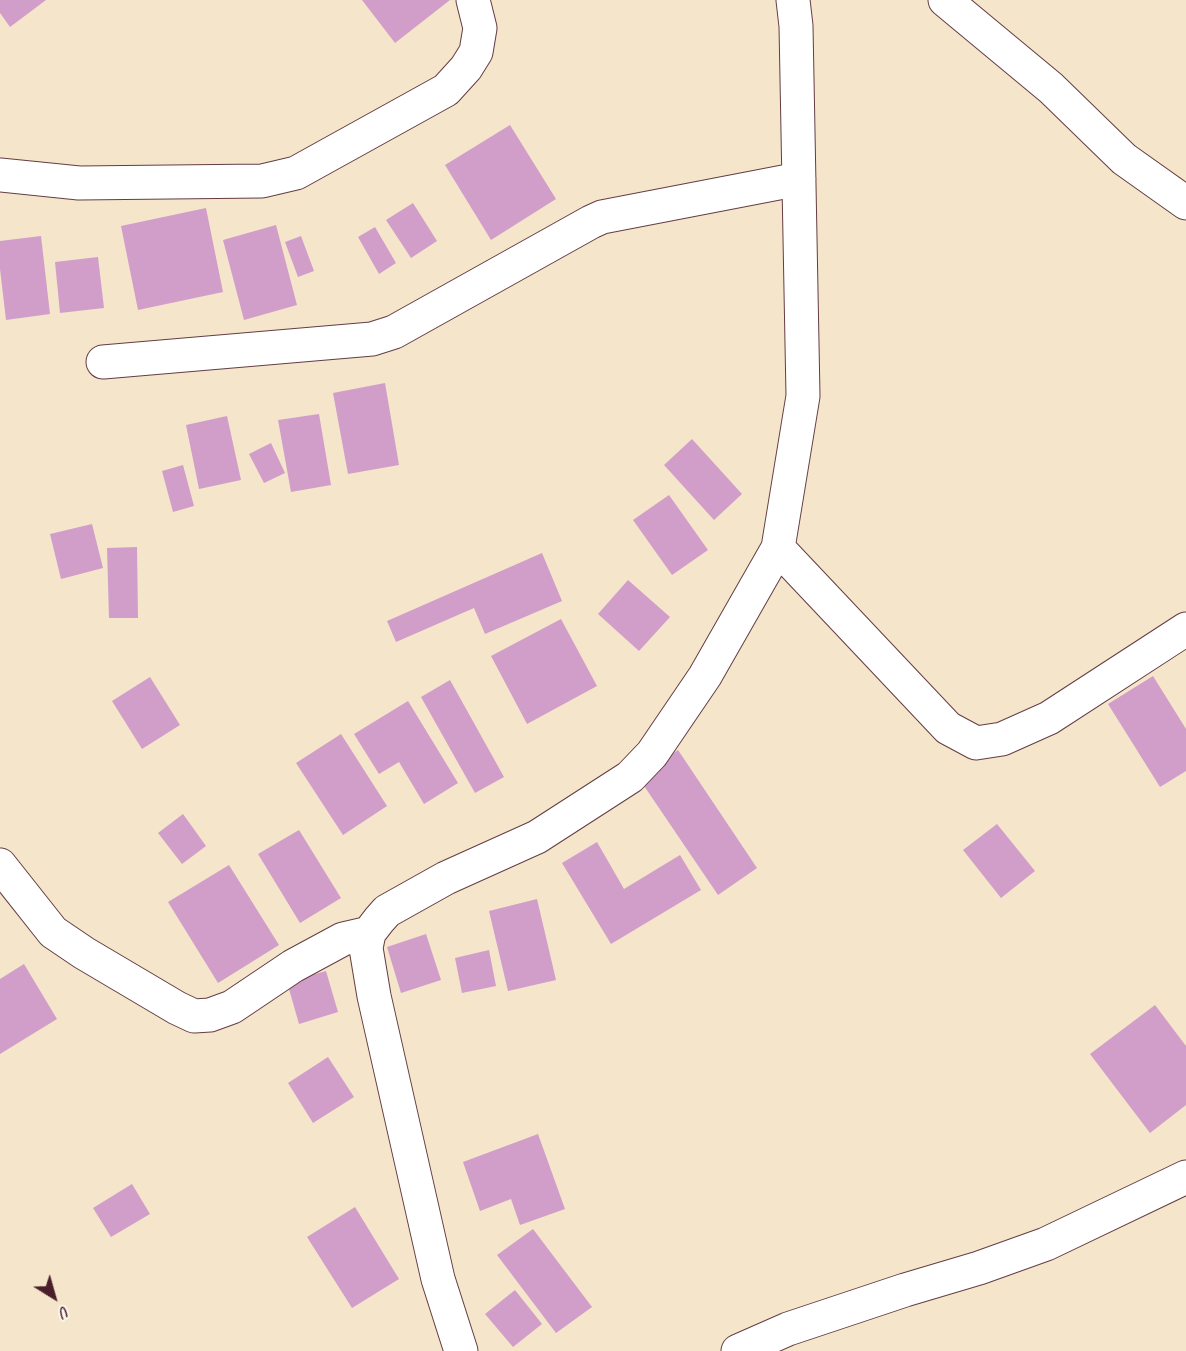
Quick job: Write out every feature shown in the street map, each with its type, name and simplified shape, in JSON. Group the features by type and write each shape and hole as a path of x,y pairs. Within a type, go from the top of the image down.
{"street":[{"path":"0,175 79,183 262,181 296,173 446,90 477,52 480,28 473,0"},
{"path":"461,1351 438,1279 374,996 366,948 369,933 387,911 446,878 537,837 630,777 652,754 705,676 778,548 803,396 796,26 793,0"},
{"path":"945,0 1051,88 1124,159 1186,203"},
{"path":"103,362 372,339 394,332 580,227 602,217 799,179"},
{"path":"778,548 948,728 976,743 1002,739 1048,717 1186,629"},
{"path":"0,865 53,932 84,953 194,1016 210,1015 232,1007 292,966 343,939 369,933"},
{"path":"738,1351 788,1329 905,1290 979,1269 1046,1244 1186,1176"}],"building":[{"path":"0,0 46,0 10,27 0,13"},
{"path":"362,0 450,0 395,43"},
{"path":"510,125 556,199 491,240 445,165"},
{"path":"413,203 437,241 411,258 386,220"},
{"path":"206,208 223,292 138,310 121,226"},
{"path":"276,225 297,305 244,320 223,240"},
{"path":"375,227 396,263 379,274 358,237"},
{"path":"41,236 50,314 6,320 0,269 0,241"},
{"path":"301,236 314,271 298,277 285,242"},
{"path":"98,257 104,308 60,313 55,262"},
{"path":"385,383 399,465 348,474 333,393"},
{"path":"319,414 331,485 291,492 278,420"},
{"path":"227,416 241,480 199,489 186,425"},
{"path":"692,439 742,494 714,520 664,465"},
{"path":"271,443 285,473 264,483 249,454"},
{"path":"183,465 194,506 173,512 162,471"},
{"path":"669,495 708,550 672,575 633,520"},
{"path":"92,524 103,568 61,579 50,534"},
{"path":"137,547 138,618 109,618 107,548"},
{"path":"542,553 562,601 485,634 474,608 396,642 387,621"},
{"path":"628,580 670,617 639,651 598,614"},
{"path":"561,619 597,686 527,724 491,656"},
{"path":"1153,676 1186,729 1186,771 1160,787 1108,704"},
{"path":"150,677 180,725 142,749 112,701"},
{"path":"450,680 504,777 475,793 421,697"},
{"path":"408,701 458,783 424,804 399,762 379,774 354,734"},
{"path":"341,734 387,806 343,835 296,763"},
{"path":"678,750 757,868 718,895 638,777"},
{"path":"183,814 206,846 182,864 158,833"},
{"path":"997,824 1035,871 1001,898 963,850"},
{"path":"299,830 341,898 300,923 258,854"},
{"path":"597,842 624,889 680,855 701,890 611,944 562,863"},
{"path":"229,865 279,945 218,983 168,902"},
{"path":"537,899 556,980 508,991 489,911"},
{"path":"426,934 441,980 401,993 387,947"},
{"path":"489,950 496,986 462,993 455,958"},
{"path":"24,964 57,1019 0,1054 0,979"},
{"path":"326,971 338,1012 299,1024 287,982"},
{"path":"1155,1005 1186,1046 1186,1105 1150,1133 1090,1054"},
{"path":"328,1057 354,1097 313,1123 288,1083"},
{"path":"538,1134 565,1209 520,1225 511,1199 480,1211 463,1162"},
{"path":"132,1184 150,1214 111,1237 93,1208"},
{"path":"355,1207 399,1279 352,1308 307,1237"},
{"path":"533,1229 592,1307 556,1333 497,1255"},
{"path":"515,1290 542,1324 513,1347 485,1314"}]}
